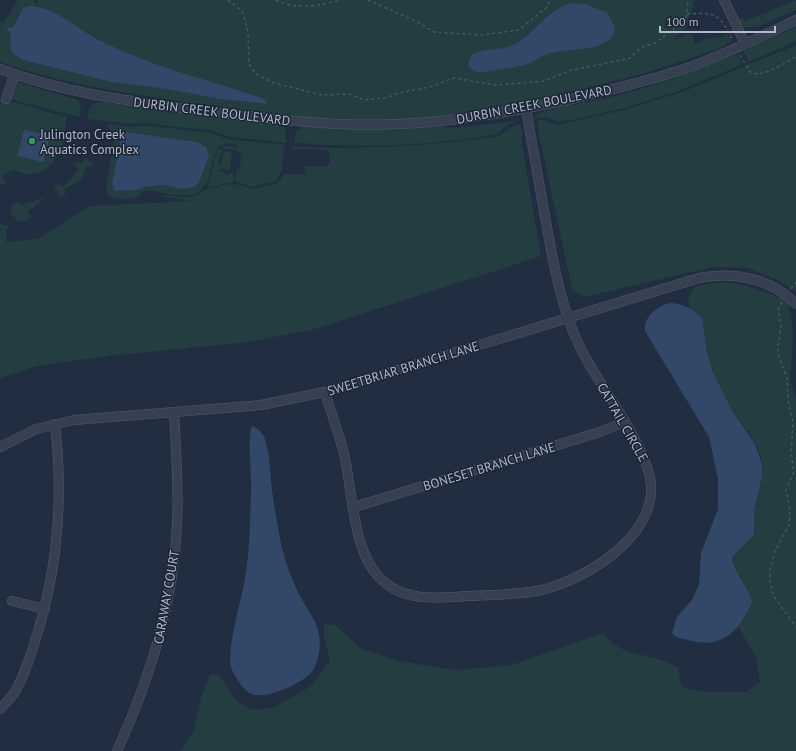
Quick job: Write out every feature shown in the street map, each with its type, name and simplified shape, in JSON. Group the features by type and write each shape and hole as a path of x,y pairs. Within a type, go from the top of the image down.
{"street":[{"path":"724,0 745,43"},
{"name":"DURBIN CREEK BOULEVARD","path":"0,69 14,75 48,85 125,100 283,120 325,124 397,124 448,121 526,109 659,77 714,57 796,20"},
{"path":"6,99 14,75"},
{"name":"CATTAIL CIRCLE","path":"325,392 344,453 365,558 381,580 399,592 420,598 455,597 523,593 552,587 583,574 614,552 636,530 645,514 651,492 650,472 643,454 585,357 569,317 554,267 526,109"},
{"name":"SWEETBRIAR BRANCH LANE","path":"0,447 20,436 55,424 74,420 261,405 325,392 569,317 699,278 714,275 728,275 752,279 768,284 796,304"},
{"name":"CARAWAY COURT","path":"117,751 145,688 163,626 170,588 177,525 178,488 174,412"},
{"name":"BONESET BRANCH LANE","path":"354,507 600,432 624,422"},
{"path":"0,709 14,693 31,652 45,609 55,561 60,513 59,456 55,424"},
{"path":"12,601 45,609"}],"path":[{"path":"228,0 242,11 246,21 248,32 249,64 256,74 274,83 304,91 322,95 349,94 364,100 384,98 403,92 417,90 453,78 495,84 545,81 568,72 630,58 642,47 655,43 684,21 687,14 688,0"},
{"path":"276,0 283,4 303,6 340,0"},
{"path":"368,0 418,22 434,32 482,35 519,30 548,7 550,0"},
{"path":"796,282 778,310 781,326 778,348 779,358 787,377 788,400 793,423 791,452 794,472 786,490 790,510 790,521 784,536 775,550 770,570 773,595 796,627"}],"green space":[{"path":"18,0 34,0 37,6 38,0 695,0 686,28 672,41 687,34 693,35 695,44 697,44 705,39 724,36 727,34 731,41 715,50 628,78 513,105 434,117 377,120 289,116 150,97 42,75 0,62 0,22 3,24","holes":["37,6 126,54 200,80 236,90 267,102 264,104 220,99 166,89 111,82 23,60 9,40 11,29 23,8"]},
{"path":"796,0 796,10 759,26 746,28 741,25 738,19 742,17 745,21"},
{"path":"796,27 796,41 749,62 743,51"},
{"path":"796,45 796,291 777,280 747,268 713,267 584,297 572,289 537,126 539,120 544,120 557,125 624,110 685,91"},
{"path":"737,54 743,64 676,92 621,109 561,122 544,117 533,119 537,115 550,110 606,98 663,82"},
{"path":"17,82 78,100 81,108 80,117 9,99 14,84"},
{"name":"Julington Creek Aquatics Complex","path":"0,99 8,103 9,101 67,117 63,136 65,137 61,149 54,161 38,173 25,174 13,170 2,176 6,183 0,186"},
{"path":"99,102 276,124 285,128 286,143 230,137 212,131 145,123 132,124 87,119 91,106"},
{"path":"513,121 517,122 506,126 494,135 445,142 369,146 294,143 296,131 306,126 387,129 435,126 453,128"},
{"path":"108,124 133,127 143,125 211,133 227,139 284,145 282,171 276,181 252,187 235,181 237,169 240,169 241,155 239,154 236,145 228,143 218,147 215,152 208,180 205,186 195,194 181,196 145,191 142,192 140,196 119,199 108,195 106,187 114,140","holes":["126,132 197,142 182,189 162,185 119,191"]},
{"path":"520,124 523,135 521,137 541,256 315,329 249,342 107,356 37,366 0,378 0,224 9,226 6,231 6,242 37,239 90,206 192,201 147,194 186,197 195,196 208,189 231,184 242,185 252,189 278,183 284,174 303,174 305,172 305,166 328,166 330,162 329,150 293,149 293,146 344,148 445,142 496,137 513,126"},
{"path":"224,146 233,146 237,149 237,152 233,149 222,149 219,161 221,171 226,174 234,172 233,182 207,188 217,151"},
{"path":"223,151 232,152 230,170 220,169"},
{"path":"86,156 87,160 93,162 92,166 86,166 80,181 64,189 66,194 60,197 54,187 59,183 63,187 79,169 75,166 76,162 82,164"},
{"path":"43,198 44,199 28,212 31,217 27,221 18,221 11,214 11,207 17,201 21,205"},
{"path":"719,282 744,285 787,300 792,320 793,337 790,381 796,399 796,751 181,751 194,729 202,695 210,675 219,675 234,698 251,710 273,708 311,686 330,661 324,635 324,625 335,625 360,648 399,661 453,670 512,665 603,633 619,647 637,654 667,662 677,667 682,687 703,692 747,692 760,682 756,657 738,626 745,618 751,601 747,589 735,567 732,557 754,535 754,505 761,477 762,462 754,441 732,410 721,390 710,362 705,336 699,319 689,308 688,298 695,286"}],"water":[{"path":"571,3 585,4 608,13 615,29 610,39 591,48 547,54 528,64 518,66 481,72 474,71 469,67 469,59 473,54 483,50 505,48 515,44 529,34 547,17"},
{"path":"30,6 52,12 107,44 149,62 258,97 265,100 267,104 220,99 166,89 111,82 23,60 12,51 10,46 10,33 6,29 13,27 23,8"},
{"path":"24,130 50,136 43,162 17,156"},
{"path":"126,132 197,142 206,147 209,156 198,184 194,187 182,189 162,185 145,187 137,190 115,191 112,184 122,135"},
{"path":"671,303 679,304 688,308 702,318 707,351 712,370 731,409 755,444 762,464 762,476 754,511 754,535 732,557 735,567 752,601 742,621 736,629 728,636 720,640 710,642 700,642 679,638 672,633 677,617 692,600 699,585 701,553 718,509 718,479 709,437 645,331 646,321 652,312 661,306"},
{"path":"252,426 262,433 267,445 274,504 285,558 298,592 317,627 320,639 318,658 314,669 310,674 296,684 278,692 261,695 251,694 244,688 232,671 230,660 232,640 243,589 248,552 251,484 250,438"}],"place":[{"name":"Julington Creek Aquatics Complex","path":"32,141"}]}
